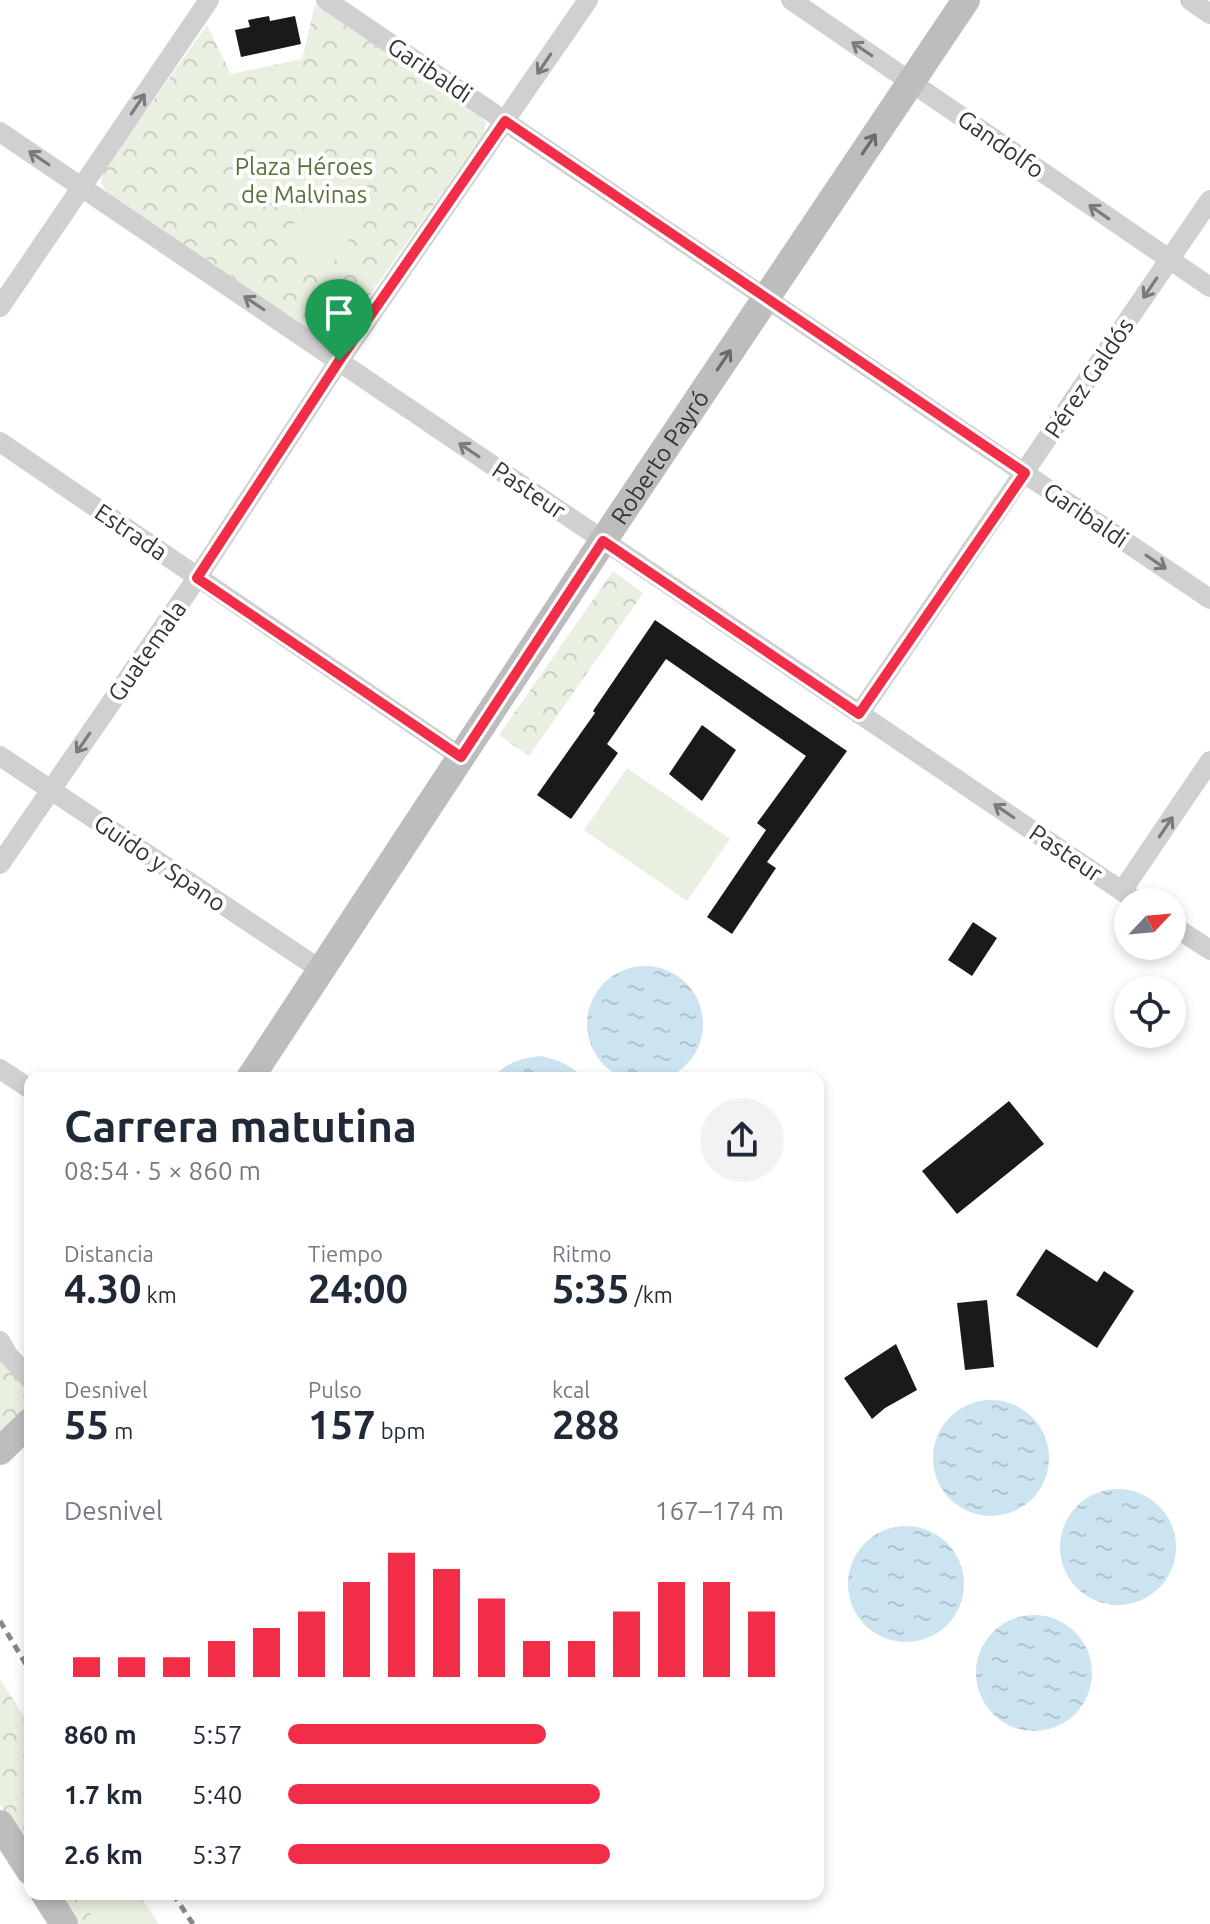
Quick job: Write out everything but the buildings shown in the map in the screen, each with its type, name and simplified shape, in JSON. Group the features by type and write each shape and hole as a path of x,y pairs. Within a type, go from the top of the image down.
{"street":[{"path":"0,307 209,0"},
{"name":"Garibaldi","path":"326,0 1210,599"},
{"name":"Guatemala","path":"0,864 197,578 339,361 588,0"},
{"name":"Gandolfo","path":"791,0 1210,287"},
{"name":"Roberto Payró","path":"254,1072 603,541 966,0"},
{"path":"1190,0 1210,14"},
{"name":"Pasteur","path":"0,132 1117,888"},
{"name":"Pérez Galdós","path":"859,714 1210,200"},
{"name":"Estrada","path":"0,442 461,757"},
{"name":"Guido y Spano","path":"0,756 321,970"},
{"path":"1135,888 1210,761"},
{"path":"1186,934 1210,950"},
{"path":"0,1069 24,1085"},
{"path":"0,1341 24,1372"},
{"path":"1,1831 24,1863"},
{"path":"49,1900 64,1924"}],"green space":[{"name":"Plaza Héroes de Malvinas","path":"315,5 479,115 486,123 484,133 341,336 334,340 326,340 107,193 101,183 102,173 207,25 231,74 302,59"},
{"path":"335,164 379,195 329,269 284,238"},
{"path":"613,571 643,593 529,756 499,735"},
{"path":"627,768 730,839 687,901 584,830"},
{"path":"0,1350 24,1384 24,1421 0,1441"},
{"path":"0,1679 24,1717 24,1841 0,1804"},
{"path":"62,1900 143,1900 159,1924 78,1924"},
{"path":"81,1900 134,1900 146,1919 138,1924 97,1924"}],"water":[{"path":"645,966 667,971 686,983 703,1024 698,1046 686,1065 677,1072 613,1072 597,1056 587,1024 592,1002 604,983 623,971"},
{"path":"541,1056 558,1061 577,1072 499,1072 527,1058"},
{"path":"991,1400 1013,1404 1032,1417 1045,1436 1049,1458 1045,1480 1032,1499 1013,1512 991,1516 969,1512 950,1499 937,1480 933,1458 937,1436 950,1417 969,1404"},
{"path":"1118,1489 1140,1493 1159,1506 1172,1525 1176,1547 1172,1569 1159,1588 1140,1601 1118,1605 1096,1601 1077,1588 1064,1569 1060,1547 1064,1525 1077,1506 1096,1493"},
{"path":"906,1526 928,1530 947,1543 960,1562 964,1584 960,1606 947,1625 928,1638 906,1642 884,1638 865,1625 852,1606 848,1584 852,1562 865,1543 884,1530"},
{"path":"1034,1615 1056,1619 1075,1632 1088,1651 1092,1673 1088,1695 1075,1714 1056,1727 1034,1731 1012,1727 993,1714 980,1695 976,1673 980,1651 993,1632 1012,1619"}],"railway":[{"path":"0,1621 24,1661"},
{"path":"177,1900 193,1924"}],"route":[{"path":"505,121 1025,473 859,714 603,541 461,757 197,578 339,361 505,121"}]}
